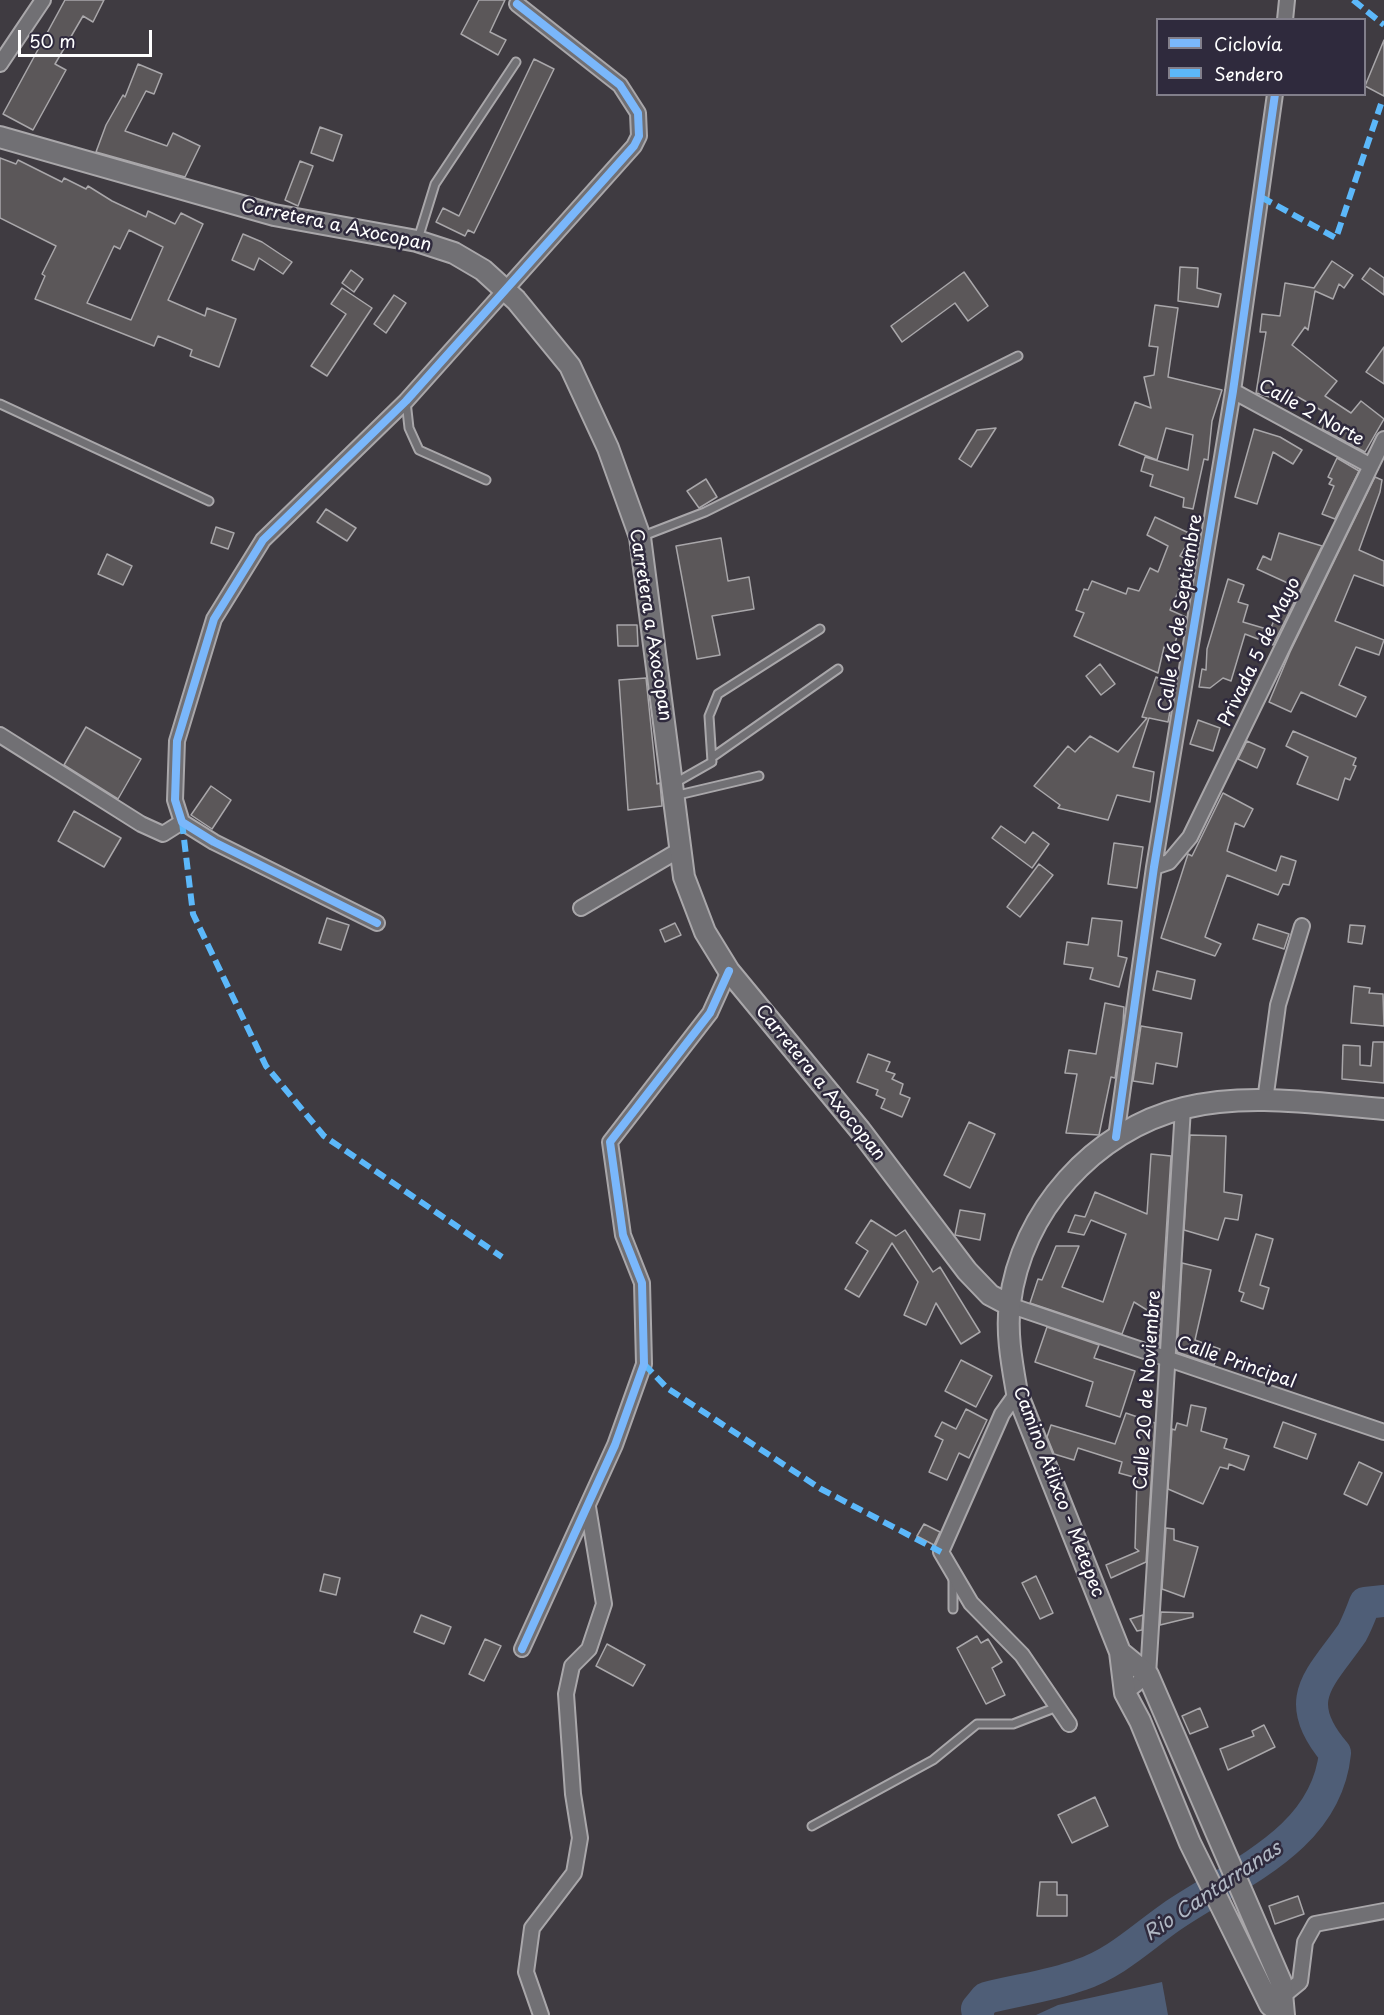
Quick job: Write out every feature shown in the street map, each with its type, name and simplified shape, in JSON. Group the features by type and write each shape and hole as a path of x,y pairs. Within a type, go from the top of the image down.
{"main road":[{"name":"Carretera a Axocopan","path":"0,137 274,215 417,241 454,253 483,270 506,291 570,366 608,448 640,537 684,877 705,932 729,971 860,1130 968,1271 990,1295 1009,1305"},
{"name":"Camino Atlixco - Metepec","path":"1280,2008 1232,1930 1190,1843 1140,1721 1125,1693 1120,1652 1017,1394 1010,1357 1009,1305 1017,1265 1041,1212 1080,1167 1116,1137 1183,1108 1222,1102 1265,1101 1384,1108"},
{"name":"Camino Atlixco - Metepec","path":"1120,1652 1148,1675 1281,1982 1280,2008"}],"street":[{"path":"0,64 43,0"},
{"path":"1285,18 1287,0"},
{"path":"377,923 214,842 182,822 175,800 177,741 214,619 263,540 406,401 634,146 640,125 632,99 620,85 516,4"},
{"name":"Calle 16 de Septiembre","path":"1116,1137 1154,867 1233,391 1275,96"},
{"name":"Calle 2 Norte","path":"1233,391 1371,466"},
{"name":"Privada 5 de Mayo","path":"1154,867 1169,862 1190,837 1384,439"},
{"path":"0,735 141,824 163,834 182,822"},
{"path":"581,908 681,849"},
{"path":"1265,1101 1278,1005 1302,926"},
{"path":"522,1648 615,1445 644,1364 642,1283 623,1235 610,1142 710,1013 729,971"},
{"name":"Calle 20 de Noviembre","path":"1148,1675 1183,1108"},
{"name":"Calle Principal","path":"1009,1305 1384,1432"},
{"path":"1017,1394 1002,1414 945,1557 971,1603 1022,1655 1069,1724"},
{"path":"541,2015 526,1972 532,1928 574,1873 580,1838 573,1794 566,1694 572,1666 589,1648 604,1604 588,1507"},
{"path":"1125,1693 1148,1675"},
{"path":"1280,2008 1300,1982 1305,1942 1315,1924 1384,1911"}],"lane":[{"path":"417,241 435,184 516,62"},
{"path":"640,537 725,502 1018,356"},
{"path":"406,401 409,428 419,450 486,480"},
{"path":"0,404 209,501"},
{"path":"714,756 709,716 718,694 820,628"},
{"path":"674,790 709,765 714,756 838,669"},
{"path":"674,790 759,776"},
{"path":"945,1557 955,1587 953,1609"},
{"path":"812,1826 933,1760 977,1724 1013,1724 1057,1707"}],"water":[{"path":"1162,1982 1168,2015 1036,2015 1058,2005"}],"building":[{"path":"65,0 104,0 93,22 83,16 55,64 66,70 33,130 3,114"},
{"path":"479,0 505,0 490,32 506,40 498,55 461,34"},
{"path":"1384,40 1384,96 1366,87"},
{"path":"534,59 554,69 474,233 468,230 465,236 436,222 443,208 459,216"},
{"path":"138,64 162,74 154,94 146,91 125,131 167,146 173,133 200,146 185,177 96,152 106,125 123,95 125,97"},
{"path":"320,127 342,135 333,161 311,153"},
{"path":"0,158 16,164 18,160 62,182 64,178 86,189 88,186 112,201 146,217 148,211 175,224 181,213 203,224 168,300 205,316 207,308 236,319 219,367 190,356 192,350 158,336 154,346 35,299 45,276 42,274 56,246 0,218","holes":["129,230 163,247 131,320 87,303 114,246 120,249"]},
{"path":"300,161 313,166 298,206 285,200"},
{"path":"243,234 262,242 292,262 283,274 259,258 254,270 232,260"},
{"path":"1332,261 1353,275 1344,288 1339,284 1333,299 1315,291 1308,330 1305,327 1292,345 1337,381 1325,396 1351,413 1361,401 1384,419 1365,452 1322,429 1328,414 1298,397 1296,405 1256,393 1266,332 1260,332 1262,314 1280,316 1285,283 1314,288"},
{"path":"1180,267 1198,268 1197,288 1221,294 1218,307 1178,301"},
{"path":"1370,268 1384,278 1384,295 1362,279"},
{"path":"351,270 363,279 354,292 342,283"},
{"path":"964,272 988,306 968,321 955,303 902,342 891,326"},
{"path":"342,288 372,308 327,376 311,366 346,314 331,304"},
{"path":"394,295 406,303 386,333 374,324"},
{"path":"1155,305 1178,308 1168,377 1222,390 1212,421 1208,460 1204,459 1193,509 1183,507 1184,498 1150,486 1153,475 1141,471 1145,457 1188,470 1193,435 1166,428 1157,460 1119,445 1135,402 1151,408 1144,377 1154,375 1158,347 1149,346"},
{"path":"1384,347 1384,384 1366,372"},
{"path":"996,428 971,467 959,459 977,430"},
{"path":"1254,429 1280,437 1302,450 1293,464 1273,452 1257,504 1235,497"},
{"path":"1337,458 1359,471 1335,519 1322,514 1334,486 1329,484 1332,479 1328,477"},
{"path":"1375,477 1382,480 1380,492 1359,550 1384,561 1384,586 1354,575 1335,621 1384,640 1379,655 1356,647 1339,685 1366,697 1356,717 1301,692 1291,712 1269,702 1290,652"},
{"path":"706,479 717,497 699,508 687,491"},
{"path":"326,509 356,528 347,541 317,522"},
{"path":"1155,517 1193,535 1180,556 1187,559 1179,579 1183,581 1170,610 1186,617 1181,630 1179,629 1173,650 1164,647 1158,673 1074,636 1084,613 1076,610 1084,589 1088,590 1092,581 1126,594 1128,588 1139,591 1150,568 1158,572 1168,546 1147,535"},
{"path":"216,527 234,533 228,549 211,543"},
{"path":"1279,533 1322,546 1273,645 1245,634 1231,681 1223,678 1210,688 1199,687 1202,669 1206,670 1207,649 1228,579 1244,585 1238,602 1248,605 1243,622 1270,630 1275,618 1277,619 1292,585 1257,569 1263,556 1271,560"},
{"path":"721,538 728,581 749,577 754,609 712,616 720,655 697,659 676,546"},
{"path":"107,554 132,566 123,585 98,574"},
{"path":"617,625 637,625 638,646 618,646"},
{"path":"1100,664 1115,684 1101,695 1086,676"},
{"path":"1156,677 1175,684 1168,722 1149,718 1133,767 1154,772 1150,802 1117,795 1108,820 1058,808 1060,805 1034,786 1068,746 1075,752 1090,736 1118,752 1147,718 1142,717"},
{"path":"646,678 657,784 660,783 662,806 628,810 619,680"},
{"path":"1198,720 1220,728 1213,751 1190,744"},
{"path":"86,727 141,759 118,799 64,765"},
{"path":"1293,731 1356,758 1353,765 1356,766 1350,780 1345,778 1338,800 1297,784 1308,757 1286,746"},
{"path":"1247,741 1265,749 1257,768 1238,759"},
{"path":"211,786 231,800 212,829 191,815"},
{"path":"1223,793 1253,809 1244,827 1235,823 1227,851 1276,871 1281,856 1296,861 1289,885 1283,884 1278,895 1227,875 1205,937 1221,944 1215,956 1161,938 1188,854 1192,856"},
{"path":"74,811 121,838 104,867 58,841"},
{"path":"1001,826 1025,843 1033,832 1049,844 1032,868 992,838"},
{"path":"1114,843 1143,847 1137,888 1108,884"},
{"path":"1039,864 1053,875 1020,917 1007,907"},
{"path":"327,918 349,925 341,950 319,943"},
{"path":"1092,918 1122,921 1118,956 1127,958 1119,987 1090,979 1093,968 1064,964 1067,942 1088,945"},
{"path":"675,923 681,935 665,942 660,930"},
{"path":"1258,924 1289,934 1284,949 1253,939"},
{"path":"1350,925 1365,926 1362,944 1348,942"},
{"path":"1157,971 1195,980 1191,999 1153,990"},
{"path":"1354,986 1370,988 1369,993 1383,994 1384,1026 1351,1023"},
{"path":"1105,1003 1124,1007 1115,1078 1111,1077 1099,1135 1066,1133 1077,1074 1065,1073 1069,1050 1096,1054"},
{"path":"1141,1026 1182,1033 1177,1067 1156,1063 1153,1084 1133,1081"},
{"path":"1373,1042 1384,1042 1384,1083 1342,1079 1343,1045 1360,1046 1360,1065 1371,1066"},
{"path":"868,1054 890,1062 886,1071 895,1074 892,1079 903,1084 900,1094 910,1098 902,1117 881,1108 885,1099 876,1095 878,1090 857,1082"},
{"path":"969,1122 995,1134 970,1188 944,1175"},
{"path":"1190,1135 1226,1136 1224,1192 1242,1195 1238,1220 1225,1218 1218,1240 1184,1230"},
{"path":"1151,1154 1171,1156 1159,1346 1152,1344 1155,1315 1134,1302 1122,1334 1030,1303 1038,1279 1042,1280 1056,1246 1079,1246 1062,1287 1103,1302 1126,1234 1091,1220 1084,1235 1068,1232 1075,1215 1085,1217 1095,1192 1147,1214"},
{"path":"960,1210 985,1214 980,1240 955,1235"},
{"path":"871,1220 896,1236 905,1230 933,1272 940,1267 980,1332 961,1344 936,1303 926,1325 904,1315 918,1282 892,1243 859,1297 845,1289 868,1251 856,1243"},
{"path":"1256,1234 1273,1239 1260,1285 1269,1288 1263,1309 1241,1301 1244,1293 1239,1291"},
{"path":"1182,1263 1211,1270 1195,1340 1220,1349 1214,1365 1177,1352"},
{"path":"1047,1327 1099,1345 1094,1358 1135,1371 1120,1417 1086,1406 1093,1382 1035,1362"},
{"path":"961,1360 992,1376 976,1407 945,1391"},
{"path":"1191,1405 1206,1408 1201,1431 1227,1439 1224,1448 1249,1456 1244,1470 1229,1464 1228,1469 1220,1467 1203,1504 1168,1489 1172,1429 1175,1430 1177,1423 1187,1426"},
{"path":"966,1409 987,1420 969,1458 959,1453 947,1480 929,1472 943,1440 935,1436 942,1422 956,1429"},
{"path":"1126,1413 1155,1423 1146,1562 1111,1578 1106,1565 1139,1551 1135,1548 1137,1478 1119,1473 1122,1462 1078,1448 1074,1460 1054,1454 1047,1437 1051,1425 1115,1444"},
{"path":"1283,1422 1316,1434 1307,1459 1274,1447"},
{"path":"1359,1462 1382,1473 1367,1505 1344,1494"},
{"path":"924,1524 940,1532 934,1545 917,1536"},
{"path":"1166,1528 1174,1529 1174,1540 1198,1547 1184,1597 1162,1589"},
{"path":"324,1574 340,1578 336,1595 320,1591"},
{"path":"1036,1576 1053,1613 1040,1619 1022,1583"},
{"path":"1161,1612 1193,1613 1193,1617 1160,1625"},
{"path":"421,1615 451,1627 444,1644 414,1632"},
{"path":"1143,1615 1142,1630 1137,1631 1130,1619"},
{"path":"977,1636 981,1643 988,1639 1002,1662 992,1668 1005,1695 986,1704 957,1648"},
{"path":"485,1639 501,1646 484,1681 469,1674"},
{"path":"607,1644 645,1665 633,1686 596,1666"},
{"path":"1200,1708 1208,1727 1190,1734 1182,1716"},
{"path":"1264,1725 1275,1747 1228,1770 1220,1749 1254,1736 1252,1731"},
{"path":"1095,1797 1108,1826 1072,1843 1058,1815"},
{"path":"1040,1882 1057,1882 1057,1895 1067,1895 1067,1916 1037,1916"},
{"path":"1298,1896 1304,1914 1275,1924 1269,1906"}],"waterway":[{"name":"Rio Cantarranas","path":"978,2015 977,2009 986,1998 1069,1979 1105,1964 1171,1917 1274,1852 1296,1832 1315,1810 1328,1784 1335,1753 1321,1734 1314,1718 1312,1703 1315,1690 1330,1663 1352,1633 1365,1603 1384,1601"}],"marked path":[{"path":"1353,0 1384,25"},
{"path":"1261,197 1336,238 1381,104"},
{"path":"182,822 193,914 266,1066 324,1136 502,1257"},
{"path":"644,1364 667,1388 821,1489 941,1552"}],"cycle path":[{"path":"377,923 214,842 182,822 175,800 177,741 214,619 263,540 406,401 634,146 639,136 638,113 620,85 517,4"},
{"path":"1116,1137 1154,867 1233,391 1275,96"},
{"path":"522,1649 615,1445 644,1364 642,1283 623,1235 610,1142 710,1013 729,971"}]}
